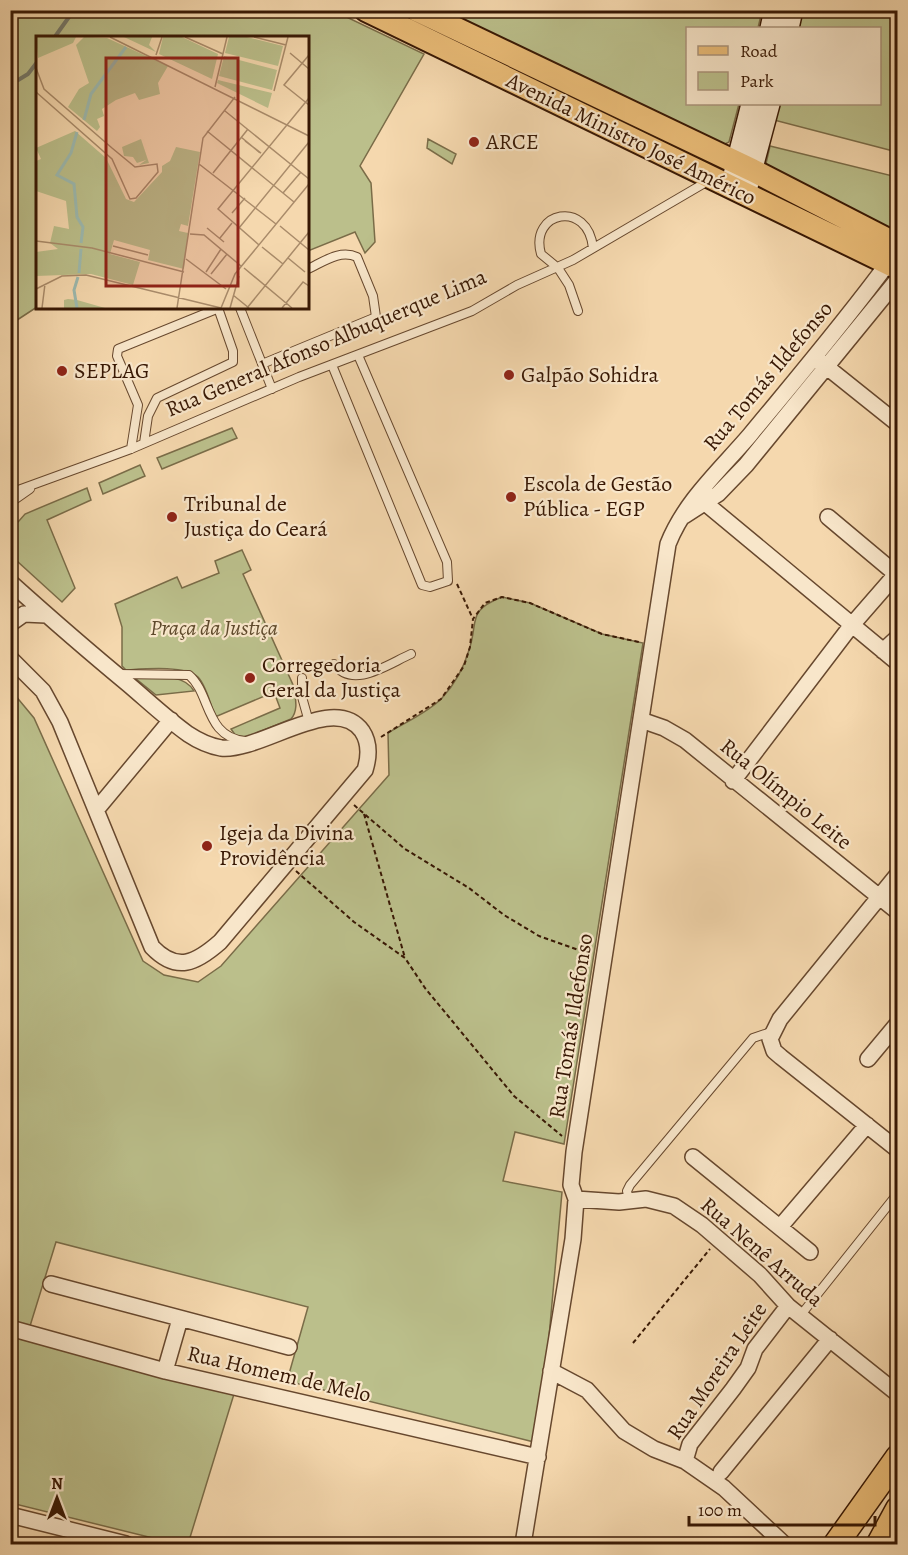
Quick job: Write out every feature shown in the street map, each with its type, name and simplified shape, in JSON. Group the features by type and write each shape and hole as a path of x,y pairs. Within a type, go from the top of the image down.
{"highway":[{"path":"836,1545 897,1457"},
{"path":"879,1545 897,1509"}],"main road":[{"name":"Avenida Ministro José Américo","path":"366,10 730,187 895,264"},
{"name":"Avenida Ministro José Américo","path":"417,10 745,166 895,264"},
{"path":"771,27 775,10"},
{"path":"788,27 792,10"},
{"path":"449,52 459,31"},
{"path":"745,166 752,105"},
{"path":"730,187 745,166 769,105"}],"street":[{"name":"Rua Tomás Ildefonso","path":"523,1545 573,1239 576,1198 571,1185 575,1146 668,544 681,517 700,500 733,454 780,409 895,264"},
{"path":"820,361 897,424"},
{"name":"Rua Tomás Ildefonso","path":"700,500 718,494 746,465 780,409"},
{"path":"733,454 746,465"},
{"path":"700,500 897,663"},
{"path":"733,781 850,626 897,573 828,517"},
{"path":"10,582 189,735 220,748 238,748 309,722 334,716 345,718 354,722 363,733 368,745 365,770 287,864 207,954 195,961 175,962 166,959 152,947 60,722 43,691 11,658"},
{"path":"10,624 24,614 46,615"},
{"path":"883,651 897,637"},
{"path":"97,809 171,720"},
{"name":"Rua Olímpio Leite","path":"641,720 664,728 685,740 897,912"},
{"path":"897,874 771,1032 774,1051 897,1150"},
{"path":"867,1059 897,1023"},
{"path":"780,1227 867,1125"},
{"path":"693,1157 810,1252"},
{"name":"Rua Nenê Arruda","path":"576,1198 619,1202 645,1199 674,1206 702,1225 760,1275 794,1311 897,1394"},
{"path":"51,1284 289,1347"},
{"name":"Rua Moreira Leite","path":"685,1461 690,1444 733,1389 747,1368 755,1348 794,1311"},
{"path":"165,1371 180,1319"},
{"name":"Rua Homem de Melo","path":"10,1328 165,1371 538,1458"},
{"path":"721,1472 830,1340"},
{"path":"551,1371 588,1390 624,1431 654,1449 685,1461 724,1488 784,1545"},
{"path":"10,1515 126,1545"}],"lane":[{"name":"Rua General Afonso Albuquerque Lima","path":"10,493 131,449 272,389 472,311 517,285 558,268 593,248 730,187"},
{"path":"578,310 573,292 558,268 546,261 539,245 543,228 549,221 566,215 583,222 589,228 593,248"},
{"path":"262,364 376,317 373,296 357,257 351,254 337,255 309,269"},
{"path":"131,449 138,405 117,356 118,349 216,309"},
{"path":"144,443 148,416 157,398 233,362 233,351 218,309"},
{"path":"240,309 272,389"},
{"path":"332,365 422,585 430,587 448,581 447,562 358,355"},
{"name":"Rua General Afonso Albuquerque Lima","path":"10,503 44,481"},
{"path":"334,664 343,673 357,676 411,654"},
{"path":"116,674 189,675 196,681 215,724 239,740 259,742"},
{"path":"302,678 302,697 309,722"},
{"path":"629,1200 627,1191 630,1185 753,1038 771,1032"},
{"path":"794,1311 897,1193"}],"path":[{"path":"449,577 457,583 474,619"},
{"path":"368,745 441,699 464,666 470,647 474,619 485,603 502,597 530,603 602,634 644,643 652,650"},
{"path":"345,796 405,849 538,936 605,958"},
{"path":"364,814 405,958 425,988 514,1096 575,1146"},
{"path":"287,864 367,932 405,958"},
{"path":"633,1343 717,1240"}],"green space":[{"path":"11,10 334,11 424,54 360,166 371,183 375,242 365,253 355,232 309,251 309,36 36,36 36,308 11,324"},
{"path":"445,11 762,11 758,27 686,27 686,105 739,105 729,142 723,145"},
{"path":"803,11 897,11 897,152 774,120 779,105 881,105 881,27 798,27"},
{"path":"428,139 456,154 452,164 427,148"},
{"path":"770,146 897,177 897,233 765,168"},
{"path":"232,428 237,438 162,469 157,458"},
{"path":"140,465 145,476 103,494 99,483"},
{"path":"87,488 91,500 47,520 75,588 62,602 17,561 11,549 11,530 25,514"},
{"name":"Praça da Justiça","path":"242,550 251,570 243,574 294,687 296,703 291,719 247,737 236,736 231,729 280,708 274,692 215,717 203,685 192,673 174,669 126,670 122,666 122,627 115,604 177,577 182,588 219,573 215,561"},
{"path":"502,597 530,603 602,634 643,643 564,1144 515,1132 503,1181 562,1192 546,1370 534,1442 287,1381 308,1307 56,1242 26,1339 234,1394 188,1544 177,1544 11,1503 10,689 34,718 143,961 164,975 198,982 221,966 389,775 388,733 430,708 446,693 464,663 478,612"},
{"path":"168,677 183,681 194,691 156,695 135,678"}],"waterway":[{"path":"55,36 74,10"},
{"path":"10,85 28,74 36,64"}],"place":[{"name":"ARCE","path":"474,142"},
{"name":"SEPLAG","path":"62,371"},
{"name":"Galpão Sohidra","path":"509,375"},
{"name":"Escola de Gestão Pública - EGP","path":"511,497"},
{"name":"Tribunal de Justiça do Ceará","path":"172,517"},
{"name":"Corregedoria Geral da Justiça","path":"250,678"},
{"name":"Igeja da Divina Providência","path":"207,846"}]}
